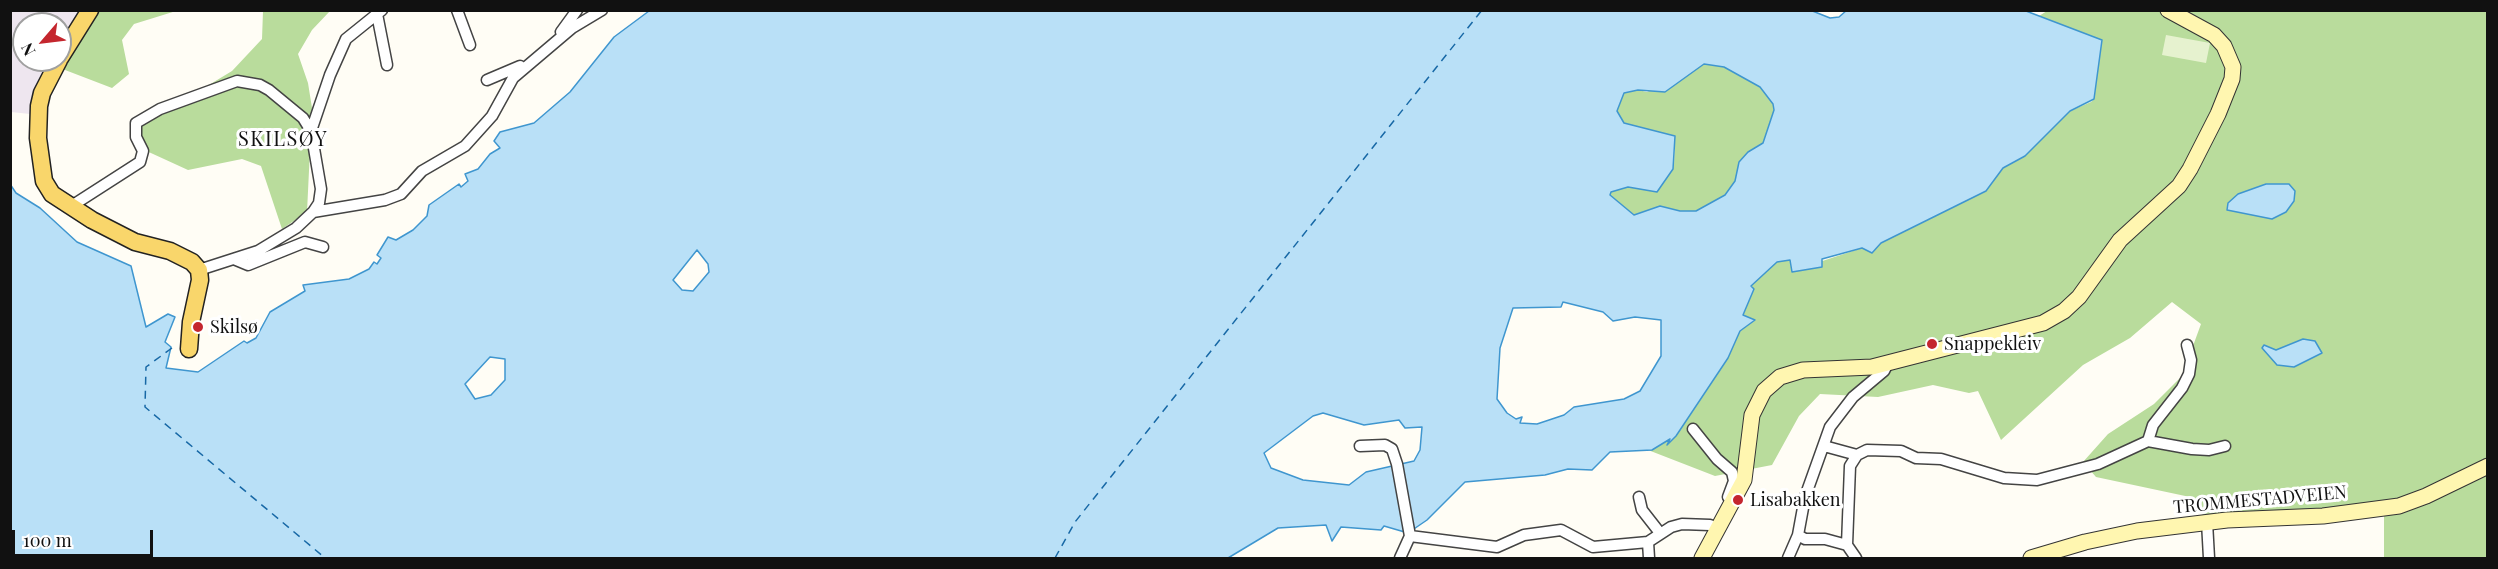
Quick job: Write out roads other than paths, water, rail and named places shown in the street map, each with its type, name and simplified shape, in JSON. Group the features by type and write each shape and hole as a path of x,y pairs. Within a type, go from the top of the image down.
{"main road":[{"path":"72,38 90,10"},
{"path":"1702,558 1716,528 1744,480 1749,425 1756,404 1771,385 1786,374 1803,370 1872,367 2029,328 2056,316 2084,290 2120,240 2179,186 2190,170 2218,114 2230,85 2233,67 2224,46 2214,35 2168,10"},
{"path":"52,72 42,93 39,106 40,167 52,194 70,207 135,242 186,257 199,270 200,280 191,322 189,349"},
{"name":"TROMMESTADVEIEN","path":"2031,558 2049,556 2137,531 2207,522 2323,516 2399,506 2487,466"}],"street":[{"path":"457,10 470,45"},
{"path":"487,80 532,62 560,33 577,10"},
{"path":"313,212 385,200 400,194 422,171 465,146 492,116 513,78 572,28 602,10"},
{"path":"380,12 387,65"},
{"path":"311,131 330,75 346,39 380,12"},
{"path":"70,207 140,162 143,151 136,136 136,123 150,114 243,80 269,90 303,118 311,131 321,189 320,203 313,212 274,242 236,260 199,270"},
{"path":"236,260 248,266 305,242 322,247"},
{"path":"2148,441 2153,425 2182,388 2189,374 2191,360 2187,345"},
{"path":"1788,558 1798,535 1805,497 1830,427 1838,413 1884,371 1888,363"},
{"path":"1410,536 1497,547 1524,535 1561,530 1593,547 1648,542 1659,534 1682,524 1716,528 1734,481 1732,472 1717,459 1693,429"},
{"path":"1856,558 1847,545 1850,466 1857,455 1867,450 1901,451 1916,458 1941,459 2004,478 2037,480 2098,464 2148,441 2192,449 2209,450 2225,446"},
{"path":"1360,446 1385,445 1392,449 1397,464 1410,536 1400,558"},
{"path":"1824,446 1857,455"},
{"path":"1639,497 1646,518 1659,534"},
{"path":"2207,522 2210,558"},
{"path":"1798,535 1805,539 1825,539 1847,545"},
{"path":"1648,542 1649,558"}],"water":[{"path":"1810,10 1830,18 1839,17 1847,10 2026,11 2102,40 2094,99 2070,111 2025,156 2003,168 1986,191 1881,243 1872,253 1862,248 1822,259 1822,267 1792,272 1790,260 1777,262 1751,286 1754,289 1743,315 1755,320 1740,331 1728,358 1676,436 1667,445 1670,439 1652,450 1610,452 1592,470 1568,469 1545,475 1465,482 1427,520 1408,533 1384,526 1381,530 1341,527 1332,541 1326,525 1278,528 1228,558 11,558 10,184 16,193 40,208 77,242 131,266 146,327 168,314 175,317 165,342 171,347 166,368 198,372 244,341 247,343 256,338 270,312 305,291 303,285 349,279 369,269 374,262 377,264 381,258 377,255 388,237 396,240 413,230 427,216 429,205 459,184 461,187 468,181 465,174 478,169 490,154 500,148 494,141 500,132 534,123 570,92 614,37 649,11","holes":["1704,64 1724,67 1760,87 1773,104 1774,110 1763,143 1748,152 1739,162 1735,181 1725,195 1696,211 1680,211 1660,206 1634,215 1610,195 1611,192 1628,187 1657,192 1673,169 1675,136 1624,123 1617,111 1624,93 1638,90 1665,92","697,250 708,264 709,272 693,291 682,290 673,280","1563,302 1603,312 1613,321 1635,317 1661,320 1661,356 1640,391 1624,399 1574,407 1564,415 1537,424 1520,423 1522,417 1516,419 1507,413 1497,399 1500,348 1513,308 1561,307","490,357 505,359 505,380 491,395 475,399 465,384","1323,413 1364,425 1399,420 1405,428 1422,427 1420,450 1414,461 1366,472 1349,485 1303,480 1271,468 1264,453 1313,416"]},
{"path":"2266,184 2289,184 2295,191 2294,201 2286,212 2272,219 2227,210 2228,203 2238,194"},
{"path":"2303,339 2315,341 2322,353 2294,367 2277,365 2262,348 2264,345 2276,350"}],"place":[{"name":"Skilsø","path":"198,327"},
{"name":"Snappekleiv","path":"1932,344"},
{"name":"Lisabakken","path":"1738,500"}],"district":[{"name":"SKILSØY","path":"283,140"}]}
